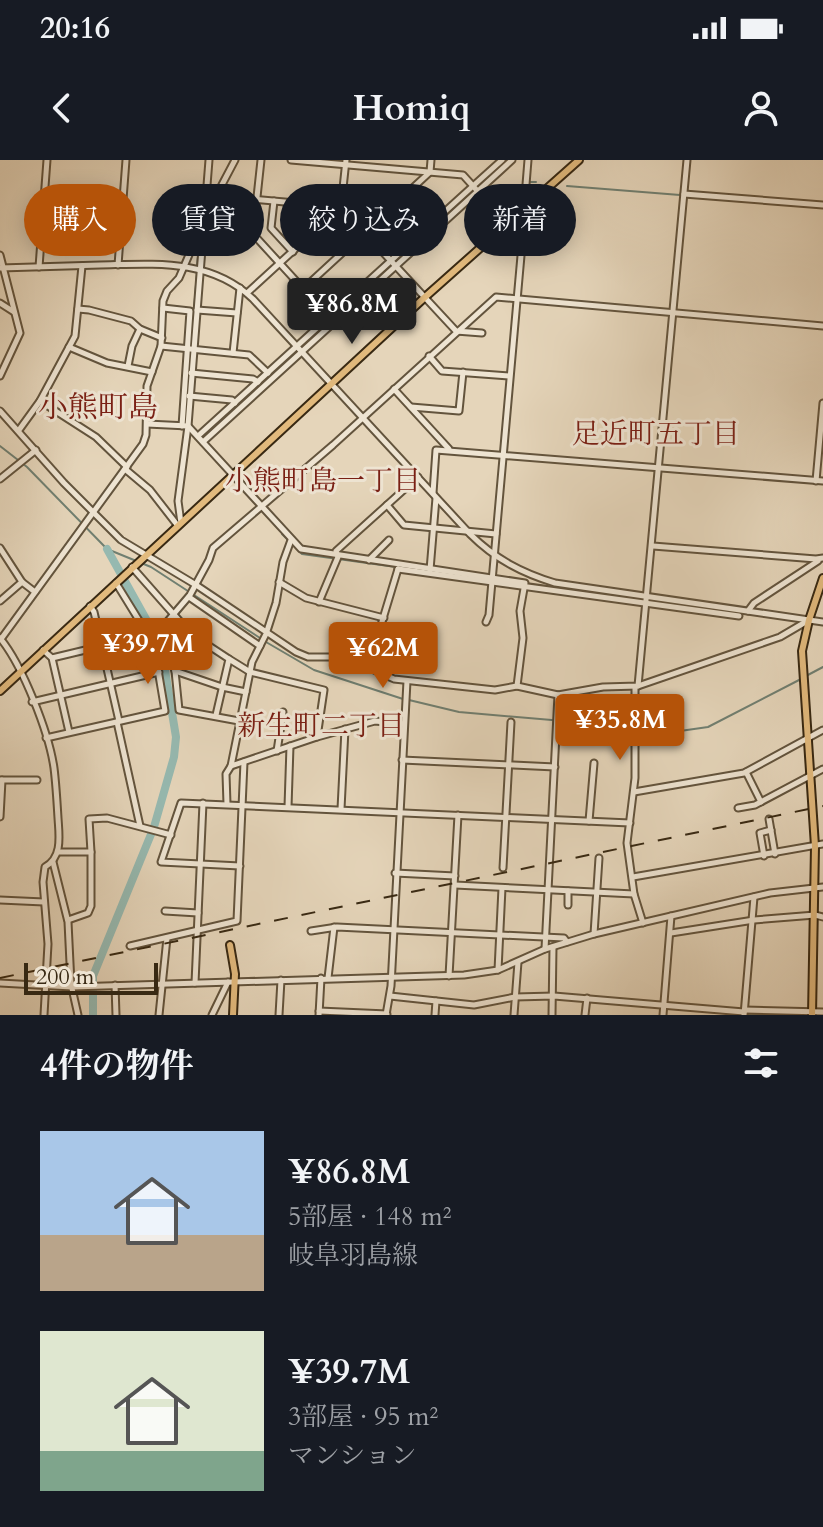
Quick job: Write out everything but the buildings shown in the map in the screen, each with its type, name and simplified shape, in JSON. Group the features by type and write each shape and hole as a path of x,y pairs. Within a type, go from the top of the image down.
{"main road":[{"path":"552,184 579,160"},
{"path":"0,691 471,256"},
{"path":"812,1013 819,916 819,845 809,775 802,651 823,578"},
{"path":"230,945 233,1015"}],"street":[{"path":"39,267 47,160"},
{"path":"118,265 126,160"},
{"path":"207,184 209,160"},
{"path":"223,184 235,160"},
{"path":"259,184 261,160"},
{"path":"291,160 346,162 463,175 471,184"},
{"path":"417,184 430,172 431,160"},
{"path":"475,184 502,160"},
{"path":"486,184 512,160"},
{"path":"525,184 528,160"},
{"path":"643,923 634,894 627,843 634,792 634,721 648,601 687,160"},
{"path":"344,184 346,162"},
{"path":"198,436 464,194"},
{"path":"684,194 823,205"},
{"path":"264,200 280,202"},
{"path":"274,201 271,228 280,238"},
{"path":"203,442 464,205"},
{"path":"264,246 329,317"},
{"path":"0,255 20,333 0,376"},
{"path":"44,1015 48,944 45,867 53,862 58,852 54,770 46,738 21,671 0,638 143,444 147,424 146,395 161,346 167,291 179,278 190,256"},
{"path":"185,426 190,350 202,256"},
{"path":"246,293 289,256"},
{"path":"303,289 339,256"},
{"path":"387,256 456,331 482,333"},
{"path":"486,622 520,256"},
{"path":"19,430 40,401 75,336 82,266"},
{"path":"2,268 186,266 201,269 240,287 303,351 466,531 494,556 518,570 555,583 739,616"},
{"path":"233,353 240,287"},
{"path":"52,658 160,629 196,587 213,548 262,508 496,297 823,326"},
{"path":"0,303 15,313"},
{"path":"163,308 237,313"},
{"path":"78,309 131,321 140,329 162,338"},
{"path":"128,367 132,346 140,329"},
{"path":"161,346 249,355 268,373"},
{"path":"69,347 107,363 152,372"},
{"path":"179,525 178,501 189,396 187,386 191,373 190,350"},
{"path":"0,355 8,360"},
{"path":"429,356 442,371 509,376"},
{"path":"411,407 459,411 463,372"},
{"path":"191,373 258,382"},
{"path":"394,389 450,450"},
{"path":"189,396 236,403"},
{"path":"40,401 83,427 150,490 179,525"},
{"path":"430,570 436,450 820,481 823,403"},
{"path":"0,411 121,540 266,635 308,657 345,657 394,679 407,681 495,690 517,686 558,695 603,687 637,687 780,637 809,620"},
{"path":"147,424 185,426 198,436 304,551 492,580"},
{"path":"0,479 36,450"},
{"path":"319,602 338,557 336,551 418,477"},
{"path":"387,505 404,525 496,534"},
{"path":"227,804 226,774 231,766 250,672 266,635 291,540"},
{"path":"368,560 389,540"},
{"path":"653,546 823,558"},
{"path":"0,548 22,582 35,592"},
{"path":"748,611 754,603 823,558"},
{"path":"133,566 191,634 229,659 250,672 324,690 317,737"},
{"path":"399,567 525,587 823,622"},
{"path":"368,668 399,567"},
{"path":"0,601 22,582"},
{"path":"46,738 165,711 150,634 117,582"},
{"path":"279,582 306,598 384,618"},
{"path":"517,686 523,638 520,611 525,587"},
{"path":"189,596 261,645"},
{"path":"90,606 94,612 143,827"},
{"path":"160,629 175,671 179,710 239,721"},
{"path":"0,651 10,650"},
{"path":"43,650 52,658 69,732"},
{"path":"216,715 229,659"},
{"path":"175,671 246,692"},
{"path":"32,702 159,672"},
{"path":"321,978 319,1013 386,1015 390,996 407,681"},
{"path":"545,949 558,695"},
{"path":"277,751 283,712"},
{"path":"231,766 375,721 404,724"},
{"path":"503,868 511,722"},
{"path":"341,809 345,729"},
{"path":"634,792 746,772 823,730"},
{"path":"288,807 290,746"},
{"path":"402,760 555,767"},
{"path":"130,946 237,921 244,762"},
{"path":"589,821 594,763"},
{"path":"738,808 761,802 823,769"},
{"path":"746,772 761,802"},
{"path":"0,817 1,780 37,780"},
{"path":"240,866 161,862 181,803 630,823"},
{"path":"195,983 203,803"},
{"path":"449,976 458,815"},
{"path":"68,920 88,913 91,906 89,819 107,818 171,835"},
{"path":"769,819 775,854"},
{"path":"764,856 760,833 771,830"},
{"path":"633,877 819,845"},
{"path":"58,852 91,852"},
{"path":"594,934 599,858"},
{"path":"53,862 68,920 72,987 78,1015"},
{"path":"395,873 455,876"},
{"path":"455,885 634,894"},
{"path":"0,983 72,987 449,976 498,970 545,949 594,934 754,897 820,887"},
{"path":"498,970 502,888"},
{"path":"568,891 568,905"},
{"path":"744,1013 754,897"},
{"path":"0,900 44,902"},
{"path":"165,911 198,913"},
{"path":"663,1015 671,916"},
{"path":"671,933 754,920 819,916"},
{"path":"328,978 334,927"},
{"path":"311,931 334,927 564,938 567,942"},
{"path":"159,1015 167,938"},
{"path":"552,1015 553,947"},
{"path":"514,1015 518,961"},
{"path":"279,1015 281,980"},
{"path":"212,1015 232,982"},
{"path":"115,985 116,1015"},
{"path":"390,996 474,1005 515,997 554,996 744,1013 823,1012"},
{"path":"585,1015 587,998"},
{"path":"435,1015 436,1001"}],"waterway":[{"path":"480,184 506,160"},
{"path":"204,184 206,165"},
{"path":"530,182 536,182"},
{"path":"576,187 680,195"},
{"path":"202,437 464,199"},
{"path":"197,266 198,256"},
{"path":"191,346 197,273"},
{"path":"187,386 190,352"},
{"path":"0,446 27,467 107,549 151,567 260,638"},
{"path":"282,534 302,554 396,567"},
{"path":"93,1015 93,976 154,827 174,757 176,737 161,646 107,549"},
{"path":"266,642 314,670 403,699"},
{"path":"806,676 823,667"},
{"path":"409,700 459,712 680,731 708,727 801,679"},
{"path":"748,1014 804,1014"}],"railway":[{"path":"0,978 823,806"}],"district":[{"name":"小熊町島","path":"98,407"},
{"name":"足近町五丁目","path":"656,433"},
{"name":"小熊町島一丁目","path":"323,480"},
{"name":"新生町二丁目","path":"321,725"}]}
